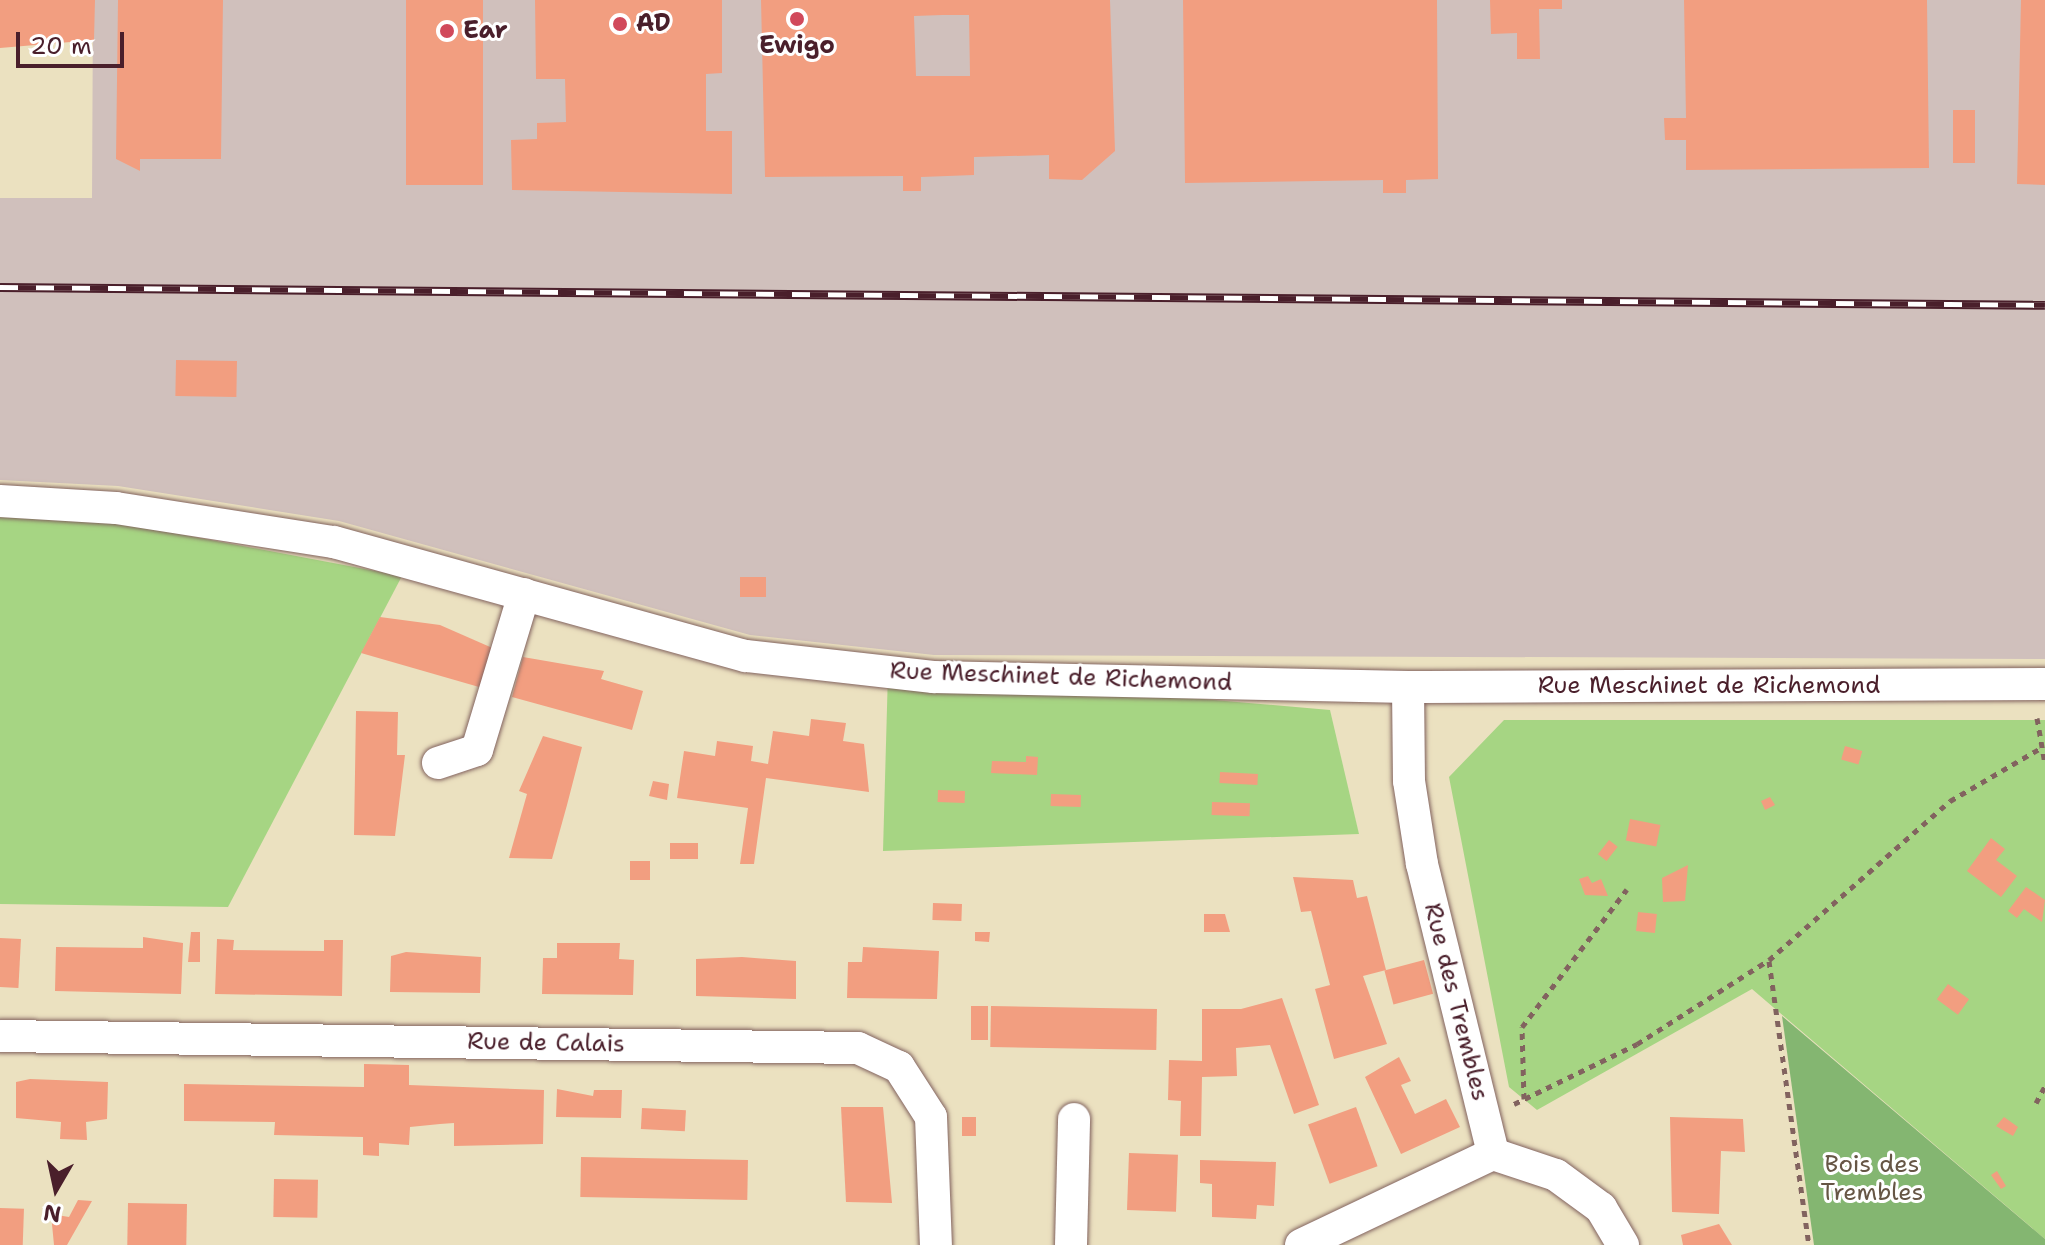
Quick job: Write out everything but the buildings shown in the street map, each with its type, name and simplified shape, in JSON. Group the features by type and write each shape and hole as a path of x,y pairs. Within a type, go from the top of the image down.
{"street":[{"name":"Rue Meschinet de Richemond","path":"0,501 116,508 334,542 746,656 933,677 1408,687 2040,685"},
{"path":"438,763 477,750 524,594"},
{"name":"Rue des Trembles","path":"1408,687 1409,781 1422,864 1493,1154"},
{"name":"Rue de Calais","path":"0,1036 858,1048 899,1067 931,1117 936,1245"},
{"path":"1071,1245 1074,1119"},
{"path":"1301,1245 1493,1154 1556,1175 1601,1208 1623,1245"}],"path":[{"path":"2040,685 2039,749 2045,764"},
{"path":"1484,1119 1637,1044 1769,960 1950,801 2039,749"},
{"path":"1524,1099 1522,1027 1627,889"},
{"path":"1769,960 1809,1245"},
{"path":"2036,1103 2045,1086"}],"shaded area":[{"path":"93,0 2045,0 2045,659 934,655 750,635 339,521 118,486 0,480 0,198 92,198"}],"green space":[{"path":"0,515 126,524 402,576 228,907 0,904"},
{"path":"888,672 1330,710 1359,834 883,851"},
{"path":"1504,720 2045,720 2045,1239 1752,989 1537,1110 1509,1087 1449,777"},
{"name":"Bois des Trembles","path":"1782,1016 2045,1239 2045,1245 1814,1245"}],"railway":[{"path":"0,287 2045,305"}],"place":[{"name":"Ewigo","path":"797,19"},
{"name":"AD","path":"620,24"},
{"name":"Ear","path":"447,31"}]}
